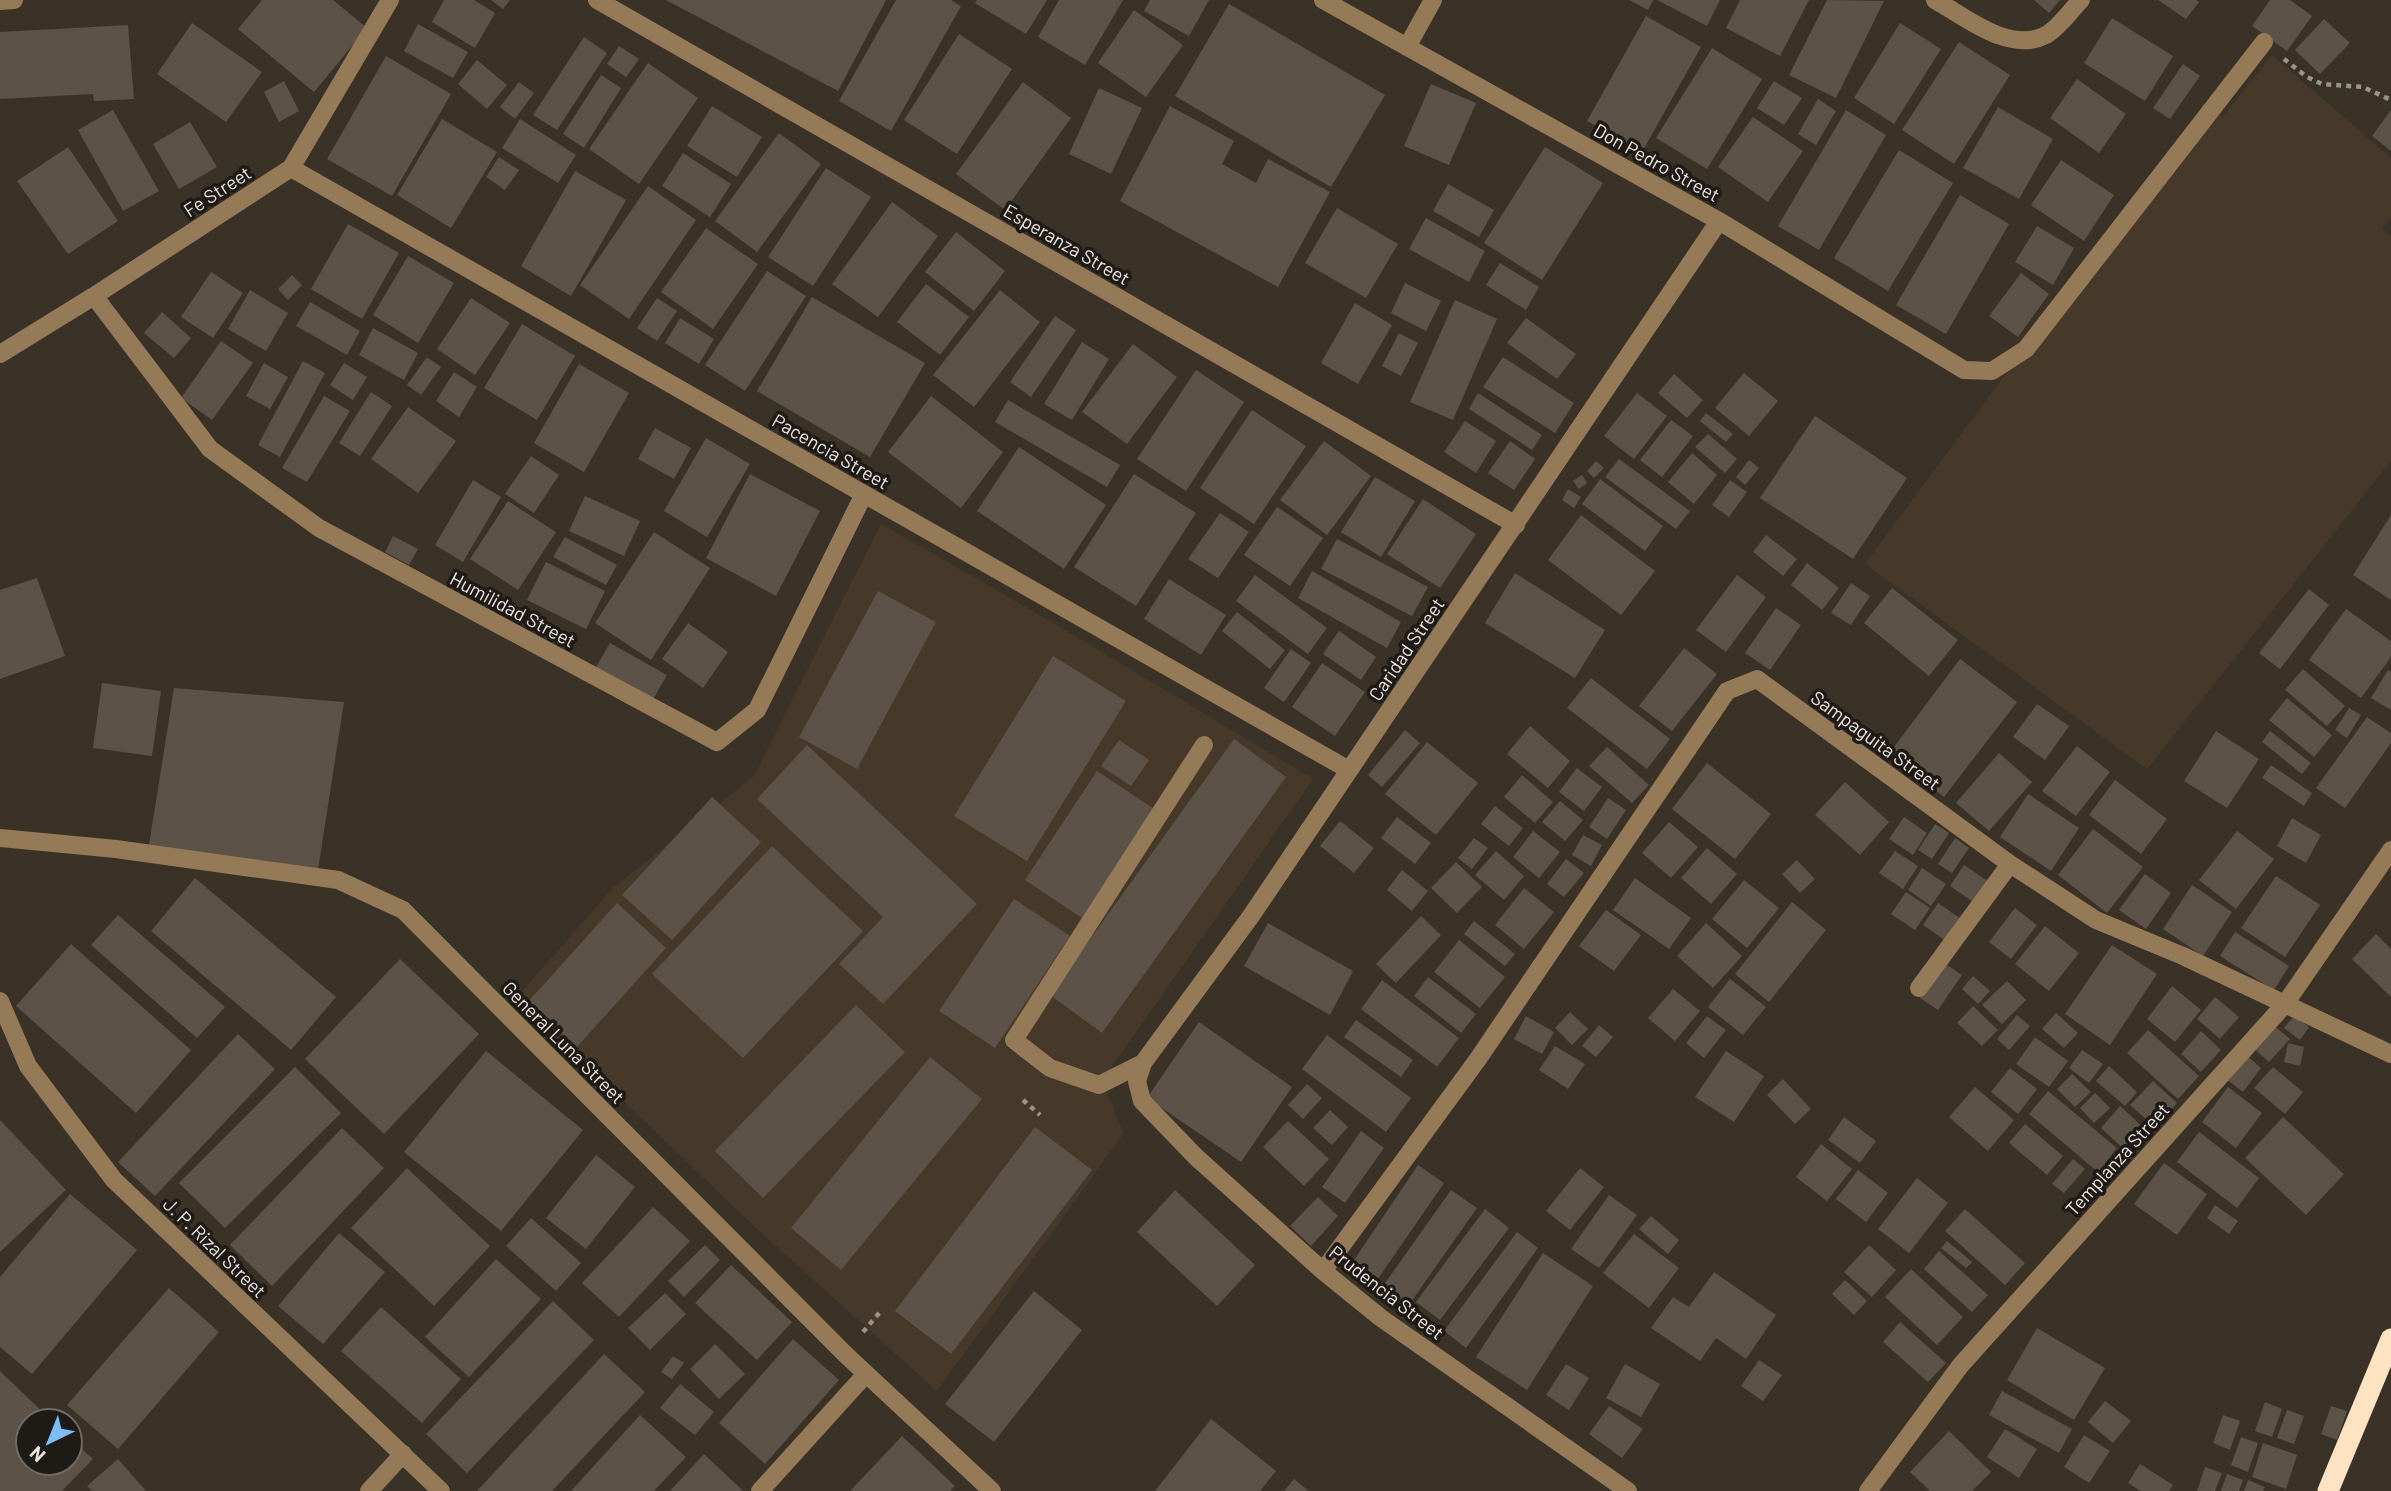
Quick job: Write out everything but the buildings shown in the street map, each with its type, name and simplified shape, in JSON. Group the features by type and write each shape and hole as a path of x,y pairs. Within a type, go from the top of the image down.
{"highway":[{"path":"2328,1491 2391,1339"}],"street":[{"path":"0,1 14,0"},
{"name":"Fe Street","path":"0,354 291,168 390,0"},
{"name":"Esperanza Street","path":"597,0 1516,525"},
{"name":"Don Pedro Street","path":"1323,0 1719,221 1964,370 1992,371 2025,349 2264,42"},
{"path":"1408,47 1433,0"},
{"path":"1935,0 2004,39 2023,41 2047,35 2081,0"},
{"name":"Pacencia Street","path":"291,168 1349,770"},
{"name":"Caridad Street","path":"1143,1063 1251,916 1719,221"},
{"name":"Humilidad Street","path":"94,296 210,449 319,528 717,742 757,710 864,494"},
{"name":"Sampaguita Street","path":"1323,1271 1478,1059 1727,691 1757,679 2010,864 2096,920 2183,956 2391,1054"},
{"path":"1143,1063 1099,1085 1050,1068 1014,1040 1204,745"},
{"name":"General Luna Street","path":"0,838 116,849 338,880 403,910 866,1374 992,1491"},
{"name":"Templanza Street","path":"1868,1491 1960,1366 2285,1004 2391,850"},
{"path":"1919,988 2010,864"},
{"name":"J. P. Rizal Street","path":"0,1001 28,1066 114,1180 440,1491"},
{"name":"Prudencia Street","path":"1143,1063 1137,1081 1142,1101 1196,1157 1323,1271 1381,1318 1628,1491"},
{"path":"760,1491 866,1374"},
{"path":"369,1491 402,1454"}],"path":[{"path":"2264,42 2307,77 2322,85 2363,87 2391,100"},
{"path":"1023,1100 1040,1115"},
{"path":"869,1325 880,1312"}],"shaded area":[{"path":"2272,55 2391,158 2391,217 2382,229 2391,236 2391,461 2147,769 1865,564 2207,101 2222,117"},
{"path":"881,524 1057,625 1313,779 1102,1081 1124,1133 937,1391 754,1226 516,998 613,888 754,776"}]}
